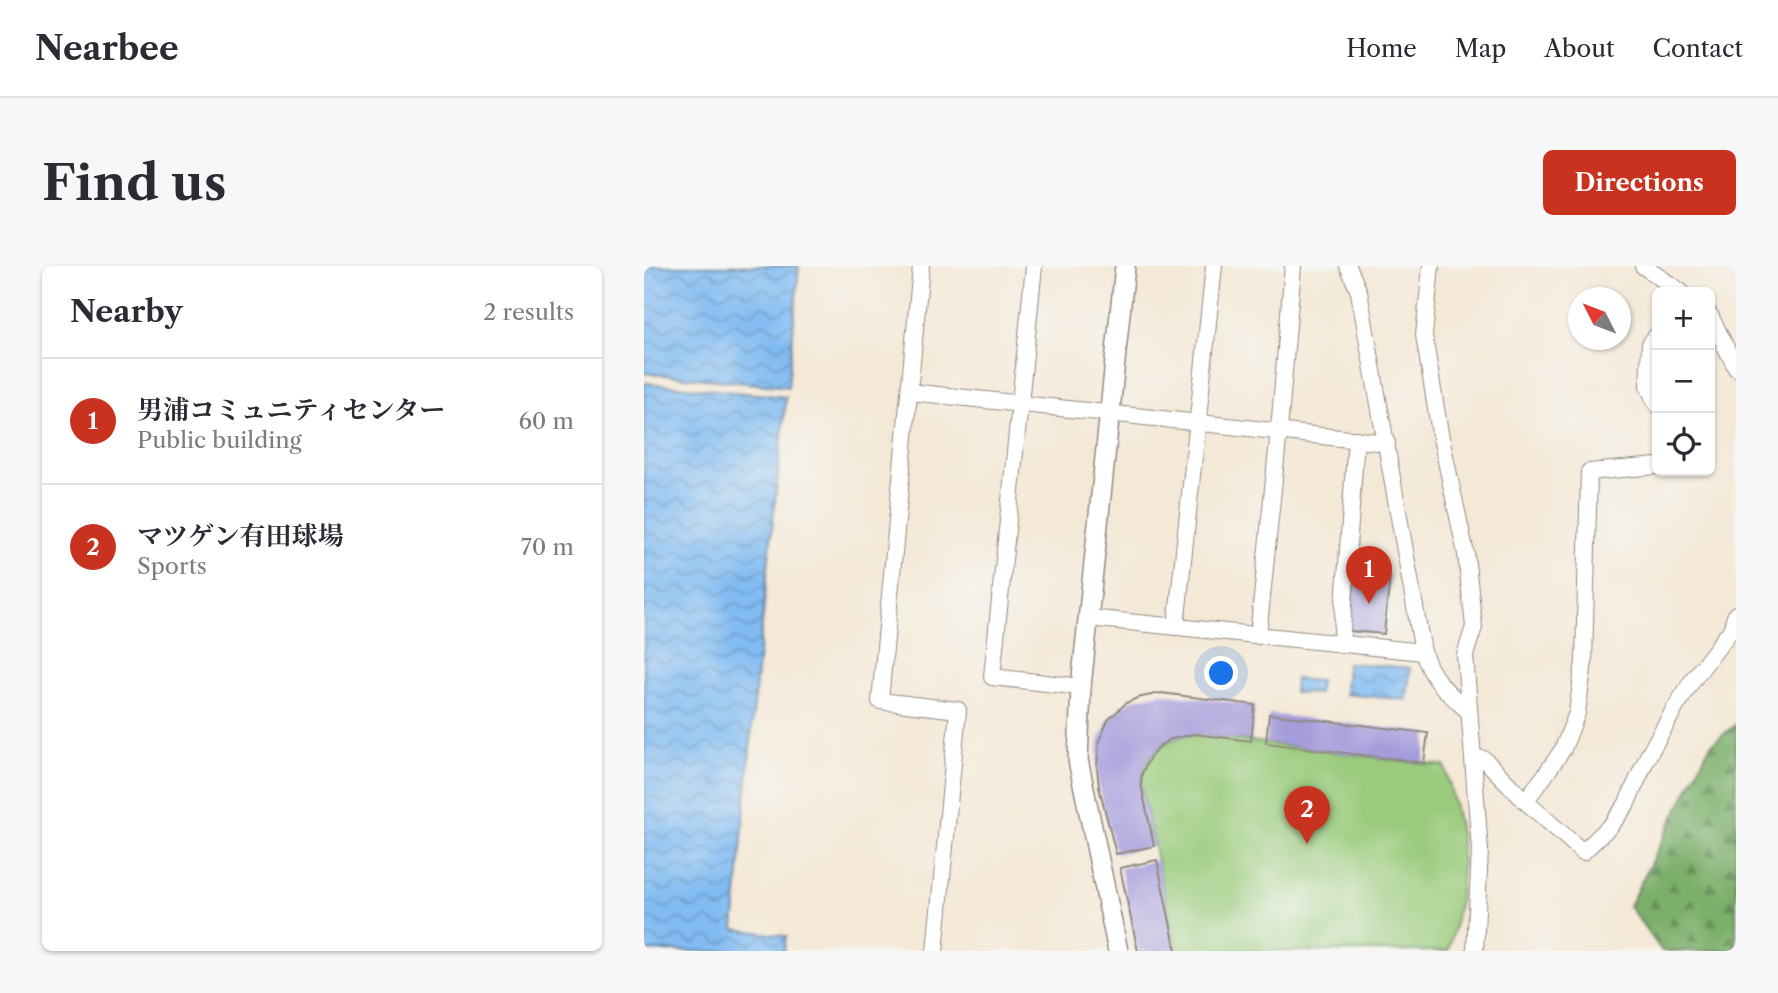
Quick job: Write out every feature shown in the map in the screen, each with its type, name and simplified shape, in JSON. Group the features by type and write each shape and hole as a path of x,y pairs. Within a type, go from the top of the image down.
{"street":[{"path":"921,266 880,701 958,710 935,951"},
{"path":"1034,266 992,677 1081,687"},
{"path":"1118,951 1078,760 1081,687 1125,266"},
{"path":"1176,627 1214,266"},
{"path":"1258,636 1293,266"},
{"path":"1348,266 1359,292 1423,652 1429,671 1468,711"},
{"path":"1431,266 1424,335 1440,433 1466,554 1474,627 1465,655 1480,850 1475,951"},
{"path":"1643,266 1674,287"},
{"path":"1715,325 1736,368"},
{"path":"1652,341 1648,386 1652,394"},
{"path":"910,392 1387,443"},
{"path":"1341,645 1356,439"},
{"path":"1525,801 1563,749 1577,713 1584,662 1589,471 1652,466"},
{"path":"1473,757 1484,759 1525,801 1583,852 1611,825 1626,805 1648,756 1675,708 1731,630 1736,614"},
{"path":"1089,618 1423,652"}],"green space":[{"path":"1736,724 1736,951 1662,951 1629,906 1710,746"},
{"path":"1194,734 1445,766 1462,855 1455,925 1448,951 1176,951 1141,784 1146,764 1157,749 1173,739"}],"water":[{"path":"644,266 799,266 788,387 644,373"},
{"path":"644,383 786,397 756,681 734,929 786,936 784,951 644,951"},
{"path":"1347,663 1410,668 1407,700 1345,694"},
{"path":"1295,679 1320,681 1318,694 1294,692"}],"building":[{"path":"1355,573 1390,576 1384,634 1349,631"},
{"path":"1161,693 1255,705 1251,741 1194,734 1162,744 1150,757 1142,773 1141,784 1154,846 1116,854 1099,787 1099,741 1108,720 1126,703"},
{"path":"1269,714 1428,733 1424,763 1266,743"},
{"path":"1157,860 1176,951 1138,951 1120,868"}],"place":[{"name":"男浦コミュニティセンター","path":"1369,604"},
{"name":"マツゲン有田球場","path":"1307,844"}]}
